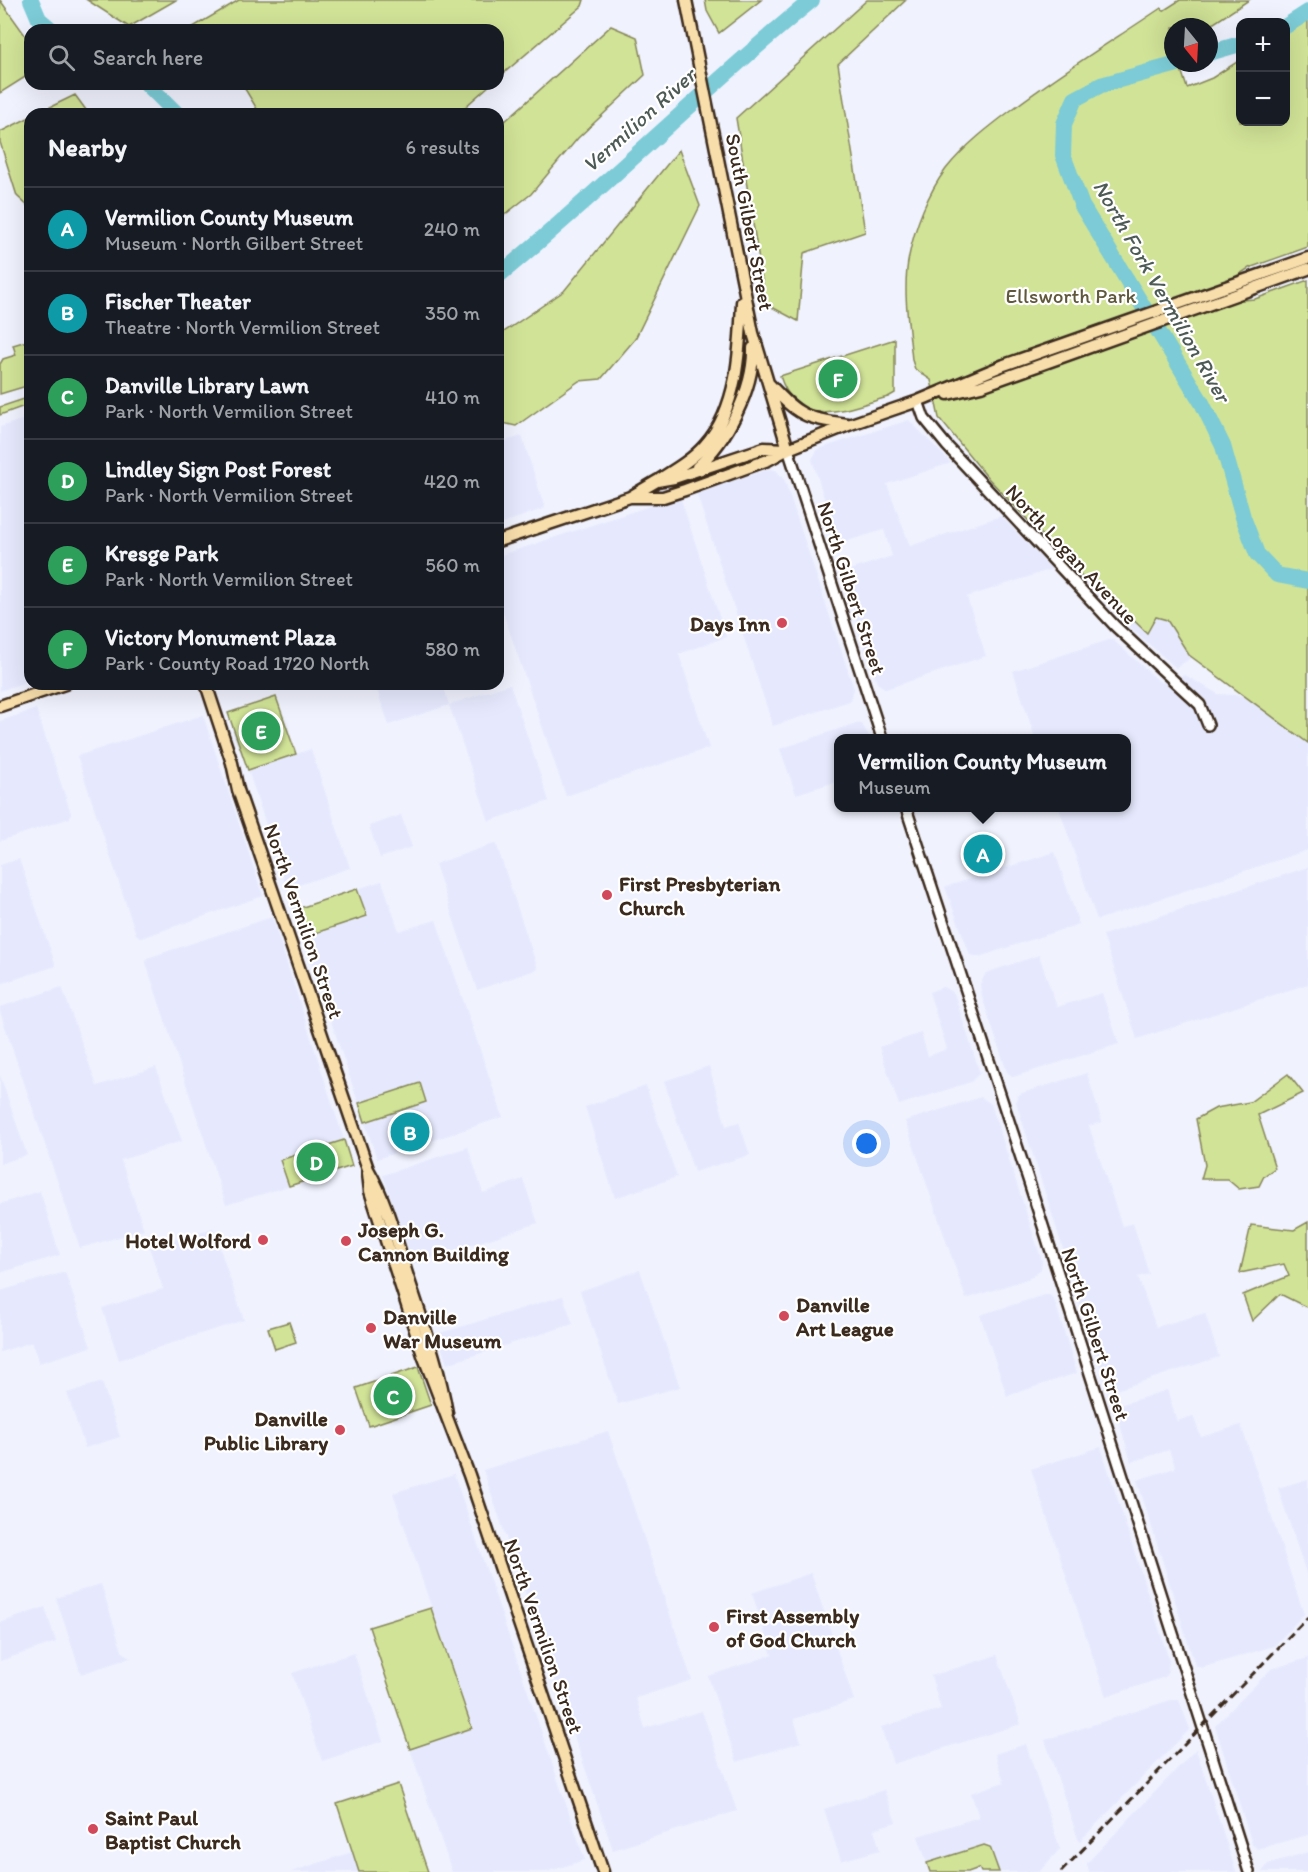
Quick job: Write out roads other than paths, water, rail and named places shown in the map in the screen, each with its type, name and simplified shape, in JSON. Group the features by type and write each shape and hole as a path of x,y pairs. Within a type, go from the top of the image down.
{"main road":[{"name":"South Gilbert Street","path":"686,0 742,286 766,380 788,449"},
{"path":"918,401 981,386 1041,364 1239,288 1308,258"},
{"path":"630,497 663,497 768,460 788,449 918,401 1037,353 1239,288 1308,269"},
{"path":"630,497 688,461 706,444 717,426 727,407 741,335 742,286"},
{"path":"504,539 661,489 681,480 706,459 734,416 753,361 753,333"},
{"path":"766,380 793,410 802,416 851,424"},
{"name":"North Logan Avenue","path":"918,401 924,418 953,453 1135,647 1200,705 1208,725"},
{"path":"657,481 764,448 788,449"},
{"name":"North Gilbert Street","path":"788,449 881,734"},
{"path":"0,706 47,690"},
{"name":"North Vermilion Street","path":"208,690 242,800 368,1169 380,1189 441,1378 447,1413 603,1872"},
{"name":"North Gilbert Street","path":"908,812 1027,1176 1249,1872"}],"waterway":[{"name":"Vermilion River","path":"31,0 39,19 45,24"},
{"name":"Vermilion River","path":"504,271 812,0"},
{"name":"North Fork Vermilion River","path":"1290,23 1308,12"},
{"name":"North Fork Vermilion River","path":"1218,50 1236,45"},
{"name":"North Fork Vermilion River","path":"1164,68 1101,85 1075,99 1064,124 1063,155 1082,206 1202,403 1223,446 1243,517 1257,554 1277,575 1308,581"},
{"name":"Vermilion River","path":"153,90 171,108"}],"railway":[{"path":"1061,1872 1308,1617"}],"place":[{"name":"Victory Monument Plaza","path":"838,379"},
{"name":"Days Inn","path":"782,623"},
{"name":"Kresge Park","path":"261,731"},
{"name":"Vermilion County Museum","path":"983,854"},
{"name":"First Presbyterian Church","path":"607,895"},
{"name":"Fischer Theater","path":"410,1132"},
{"name":"Lindley Sign Post Forest","path":"316,1162"},
{"name":"Hotel Wolford","path":"263,1240"},
{"name":"Joseph G. Cannon Building","path":"346,1241"},
{"name":"Danville Art League","path":"784,1316"},
{"name":"Danville War Museum","path":"371,1328"},
{"name":"Danville Library Lawn","path":"393,1396"},
{"name":"Danville Public Library","path":"340,1430"},
{"name":"First Assembly of God Church","path":"714,1627"},
{"name":"Saint Paul Baptist Church","path":"93,1829"}],"park label":[{"name":"Ellsworth Park","path":"1071,295"}]}
